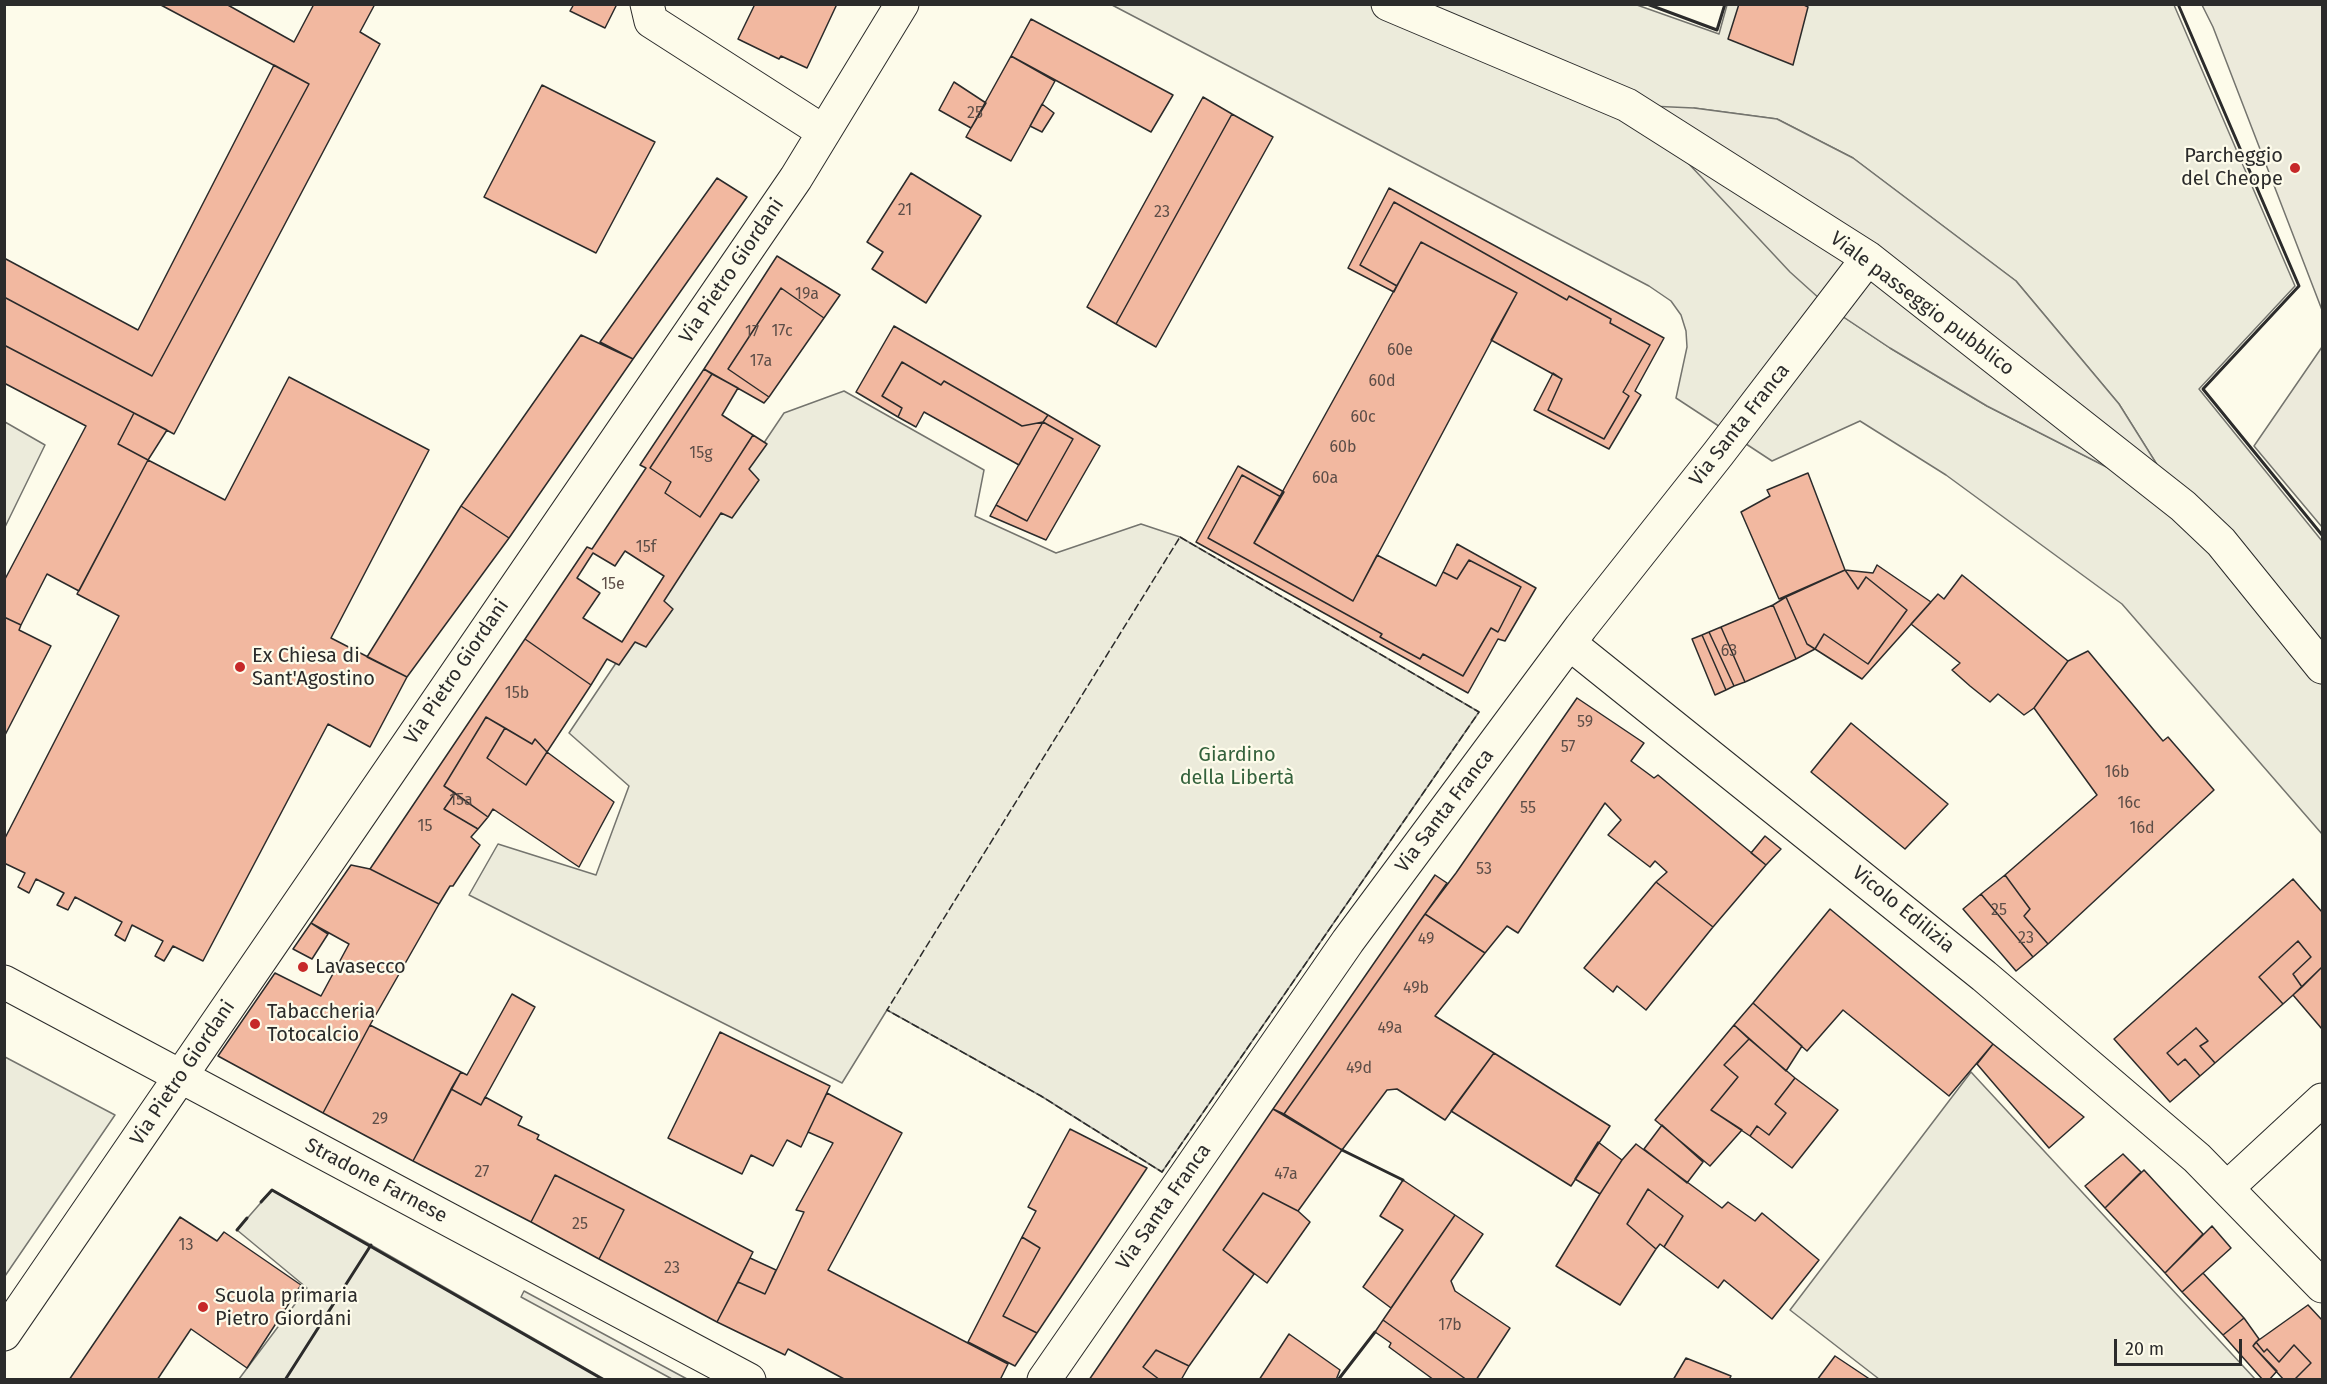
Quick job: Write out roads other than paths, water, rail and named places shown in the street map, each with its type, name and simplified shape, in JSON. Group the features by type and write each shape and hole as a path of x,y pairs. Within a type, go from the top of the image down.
{"street":[{"path":"647,4 651,21 824,132"},
{"name":"Via Pietro Giordani","path":"4,1334 796,178 902,4"},
{"name":"Viale passeggio pubblico","path":"1388,4 1628,105 1868,258 2183,506 2221,542 2322,667"},
{"name":"Via Santa Franca","path":"1044,1380 1348,941 1569,643 1868,258"},
{"name":"Vicolo Edilizia","path":"1569,643 1984,976 2197,1158 2322,1286"},
{"name":"Stradone Farnese","path":"4,982 748,1380"},
{"path":"2227,1188 2322,1101"}],"place":[{"name":"Parcheggio del Cheope","path":"2295,168"},
{"name":"Ex Chiesa di Sant'Agostino","path":"240,667"},
{"name":"Lavasecco","path":"303,967"},
{"name":"Tabaccheria Totocalcio","path":"255,1024"},
{"name":"Scuola primaria Pietro Giordani","path":"203,1307"}],"park label":[{"name":"Giardino della Libertà","path":"1237,766"}]}
